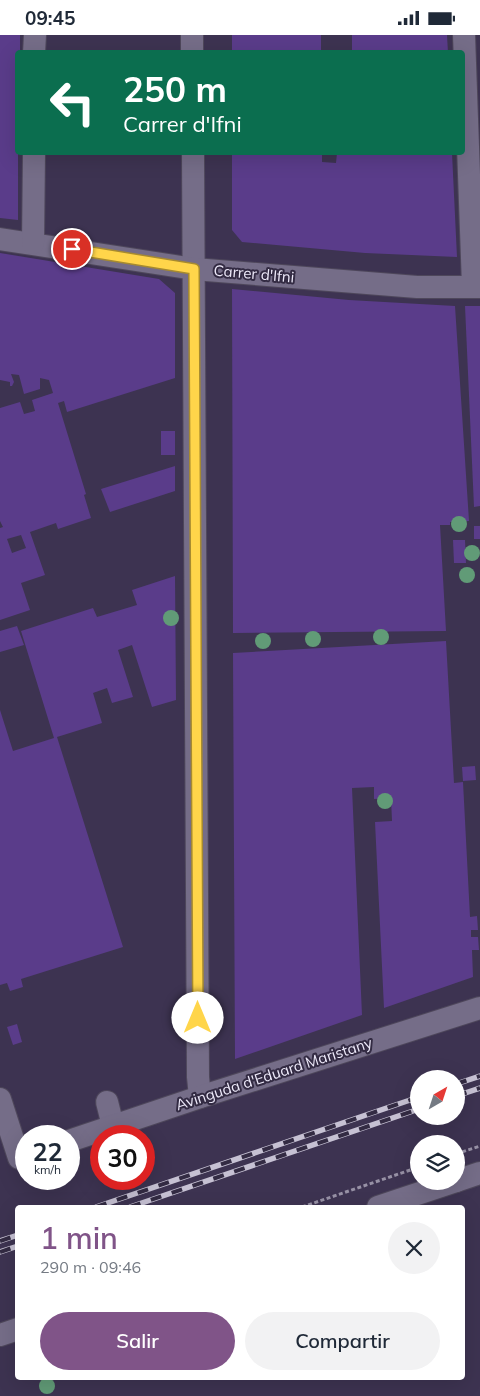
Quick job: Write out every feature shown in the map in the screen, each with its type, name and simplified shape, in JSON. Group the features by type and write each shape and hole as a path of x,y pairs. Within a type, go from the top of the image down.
{"street":[{"path":"34,50 35,35"},
{"path":"192,35 192,50"},
{"path":"464,35 465,50"},
{"path":"465,56 476,287"},
{"path":"33,243 34,155"},
{"path":"193,155 198,1067 200,1097"},
{"name":"Carrer d'Ifni","path":"0,239 194,269 416,287 476,287"},
{"name":"Avinguda d'Eduard Maristany","path":"116,1125 480,1008"},
{"path":"0,1099 15,1159"},
{"path":"107,1102 113,1125"},
{"path":"465,1178 480,1173"},
{"path":"384,1205 429,1190"},
{"path":"0,1335 15,1330"}],"path":[{"path":"465,1151 480,1146"},
{"path":"308,1205 410,1170"}],"shaded area":[{"path":"0,35 480,35 480,1396 0,1396"}],"building":[{"path":"0,35 20,35 20,50 15,50 15,155 18,155 18,220 0,218"},
{"path":"232,35 321,35 321,50 232,50"},
{"path":"352,35 447,35 448,50 352,50"},
{"path":"232,155 322,155 322,162 336,163 337,155 452,155 457,257 365,253 242,242 232,230"},
{"path":"0,253 159,279 175,293 175,378 67,412 64,401 58,403 86,494 84,495 91,518 58,529 56,523 30,532 45,575 21,583 30,610 0,620 0,528 3,527 0,521 0,408 20,402 24,414 35,411 32,400 53,393 49,380 40,378 40,389 24,394 19,375 11,374 14,382 12,386 10,386 10,382 0,380","holes":["21,535 26,548 12,553 7,539"]},
{"path":"232,289 349,300 455,306 469,521 450,522 450,525 440,525 446,631 233,633"},
{"path":"465,306 480,306 480,506 474,507"},
{"path":"161,431 175,431 175,455 161,455"},
{"path":"175,466 175,491 110,512 101,489"},
{"path":"474,526 480,526 480,539 474,539"},
{"path":"453,540 465,540 466,563 454,563"},
{"path":"175,576 176,700 152,707 132,645 118,650 133,697 112,703 107,688 93,693 102,723 57,737 123,947 21,979 23,987 10,991 7,983 0,985 0,710 13,751 54,738 21,631 93,608 97,617 137,605 132,590"},
{"path":"17,626 24,645 0,652 0,631"},
{"path":"446,641 454,783 463,782 470,917 477,916 478,930 471,930 471,937 478,937 479,950 472,950 473,977 384,1008 375,822 392,821 391,798 374,799 374,787 352,788 362,1015 235,1059 233,653"},
{"path":"475,766 476,780 463,781 462,767"},
{"path":"17,1024 22,1042 13,1045 7,1027"}],"railway":[{"path":"465,1081 480,1076"},
{"path":"465,1093 480,1088"},
{"path":"102,1205 410,1100"},
{"path":"136,1205 410,1112"},
{"path":"0,1241 15,1236"},
{"path":"0,1252 15,1247"}],"route":[{"path":"72,249 194,269 198,1018"}]}
